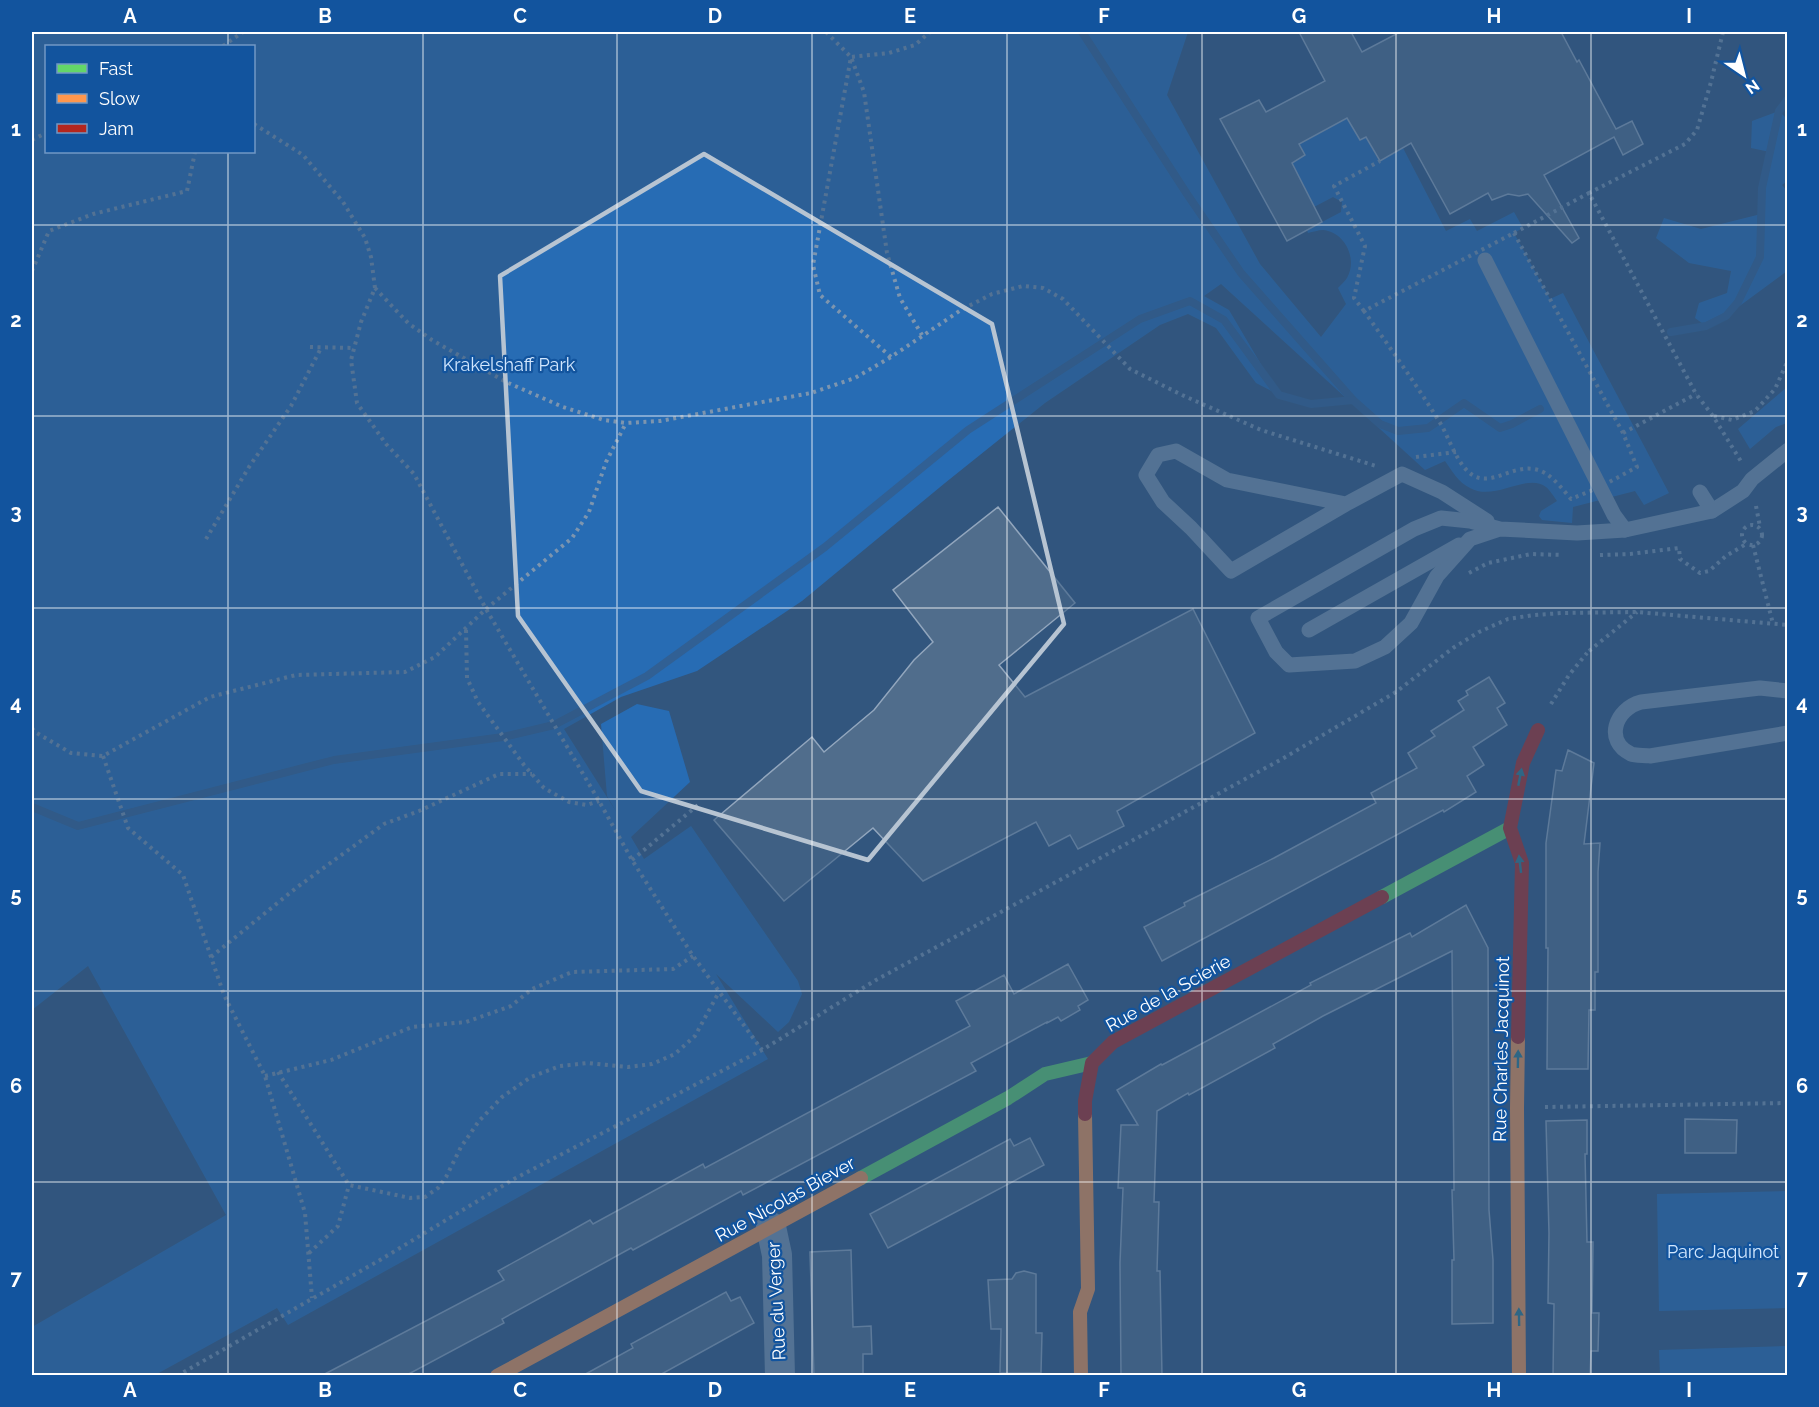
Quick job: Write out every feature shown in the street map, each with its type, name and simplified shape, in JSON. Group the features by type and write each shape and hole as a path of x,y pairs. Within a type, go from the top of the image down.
{"street":[{"path":"1510,828 1523,763 1538,730"},
{"name":"Rue de la Scierie","path":"1092,1063 1113,1042 1510,828"},
{"name":"Rue Charles Jacquinot","path":"1510,828 1522,863 1517,1108 1520,1376"},
{"path":"1081,1376 1080,1311 1088,1289 1085,1101 1092,1063"},
{"name":"Rue Nicolas Biever","path":"497,1376 1008,1098 1045,1074 1092,1063"},
{"name":"Rue du Verger","path":"771,1227 777,1255 780,1376"}],"lane":[{"path":"1485,260 1614,515 1625,530"},
{"path":"1346,504 1227,480 1176,450 1158,455 1146,475 1163,502 1231,571 1402,474 1442,492 1500,529"},
{"path":"1470,539 1437,576 1411,623 1386,647 1355,661 1289,665 1276,652 1258,618 1414,529 1441,518 1470,521 1500,529 1577,532 1625,530 1712,511 1743,491 1752,479 1788,450"},
{"path":"1700,492 1712,511"},
{"path":"1309,630 1470,539 1500,529"},
{"path":"1788,691 1760,688 1641,702 1630,705 1619,716 1615,728 1618,743 1632,755 1650,756 1788,733"}],"path":[{"path":"224,45 243,32"},
{"path":"826,32 851,57 864,92 886,253 900,298 922,335"},
{"path":"851,57 889,53 915,45 930,32"},
{"path":"1514,233 1685,144 1697,129 1712,82 1723,32"},
{"path":"851,57 813,265 820,295 891,357"},
{"path":"255,125 303,155 343,202 365,238 371,257 375,288 361,322 351,360 357,403 386,444 414,474 486,609 632,860 693,956 762,1050"},
{"path":"32,271 49,231 93,214 187,191 195,153"},
{"path":"1364,311 1354,298 1365,246 1334,186 1380,161"},
{"path":"1589,194 1696,394 1713,416 1752,479"},
{"path":"375,288 408,323 432,340 506,382 563,407 604,420 626,423 660,421 811,393 855,378 961,310 992,294 1023,286 1042,288 1063,299 1128,366 1182,395 1261,430 1371,465"},
{"path":"1372,322 1442,427 1465,469 1474,476 1485,479 1517,469 1533,469 1546,474 1571,499 1600,487"},
{"path":"310,348 354,348"},
{"path":"206,539 249,467 291,405 321,348"},
{"path":"1713,416 1732,420 1755,411 1776,389 1788,360"},
{"path":"1623,433 1696,394"},
{"path":"32,728 71,753 103,756 210,697 296,675 405,672 435,657 486,609 572,538 589,512 606,462 626,423"},
{"path":"1750,524 1757,525 1762,537 1759,543 1752,546 1746,544 1742,538 1744,528 1750,524"},
{"path":"1598,555 1679,548 1680,559 1700,573 1709,571 1726,556 1746,544"},
{"path":"1752,546 1773,624"},
{"path":"1437,576 1455,580 1488,563 1531,554 1565,555"},
{"path":"1569,675 1588,652 1637,612"},
{"path":"177,1376 380,1260 514,1179 762,1050 876,980 1291,753 1396,692 1453,648 1479,632 1509,619 1534,615 1637,612 1788,626"},
{"path":"466,630 467,678 478,702 524,765 544,788 569,802 587,805 599,801"},
{"path":"103,756 128,828 183,875 224,995 265,1076 305,1213 312,1298"},
{"path":"211,957 296,888 384,824 419,811 499,774 532,774"},
{"path":"632,860 698,805"},
{"path":"265,1076 331,1060 412,1027 466,1022 511,1006 532,989 572,972 673,969 693,956"},
{"path":"278,1072 349,1185 410,1198 425,1197 438,1188 479,1121 502,1097 531,1077 560,1066 588,1063 628,1067 652,1064 675,1053 695,1036 719,992"},
{"path":"1517,1108 1788,1103"},
{"path":"309,1253 338,1226 349,1185"}],"highlighted area":[{"path":"704,154 992,324 1064,624 868,860 641,791 518,616 500,276"}],"green space":[{"name":"Krakelshaff Park","path":"32,32 1188,32 1167,95 1260,264 1321,337 1346,304 1338,288 1350,271 1350,255 1338,236 1323,230 1308,233 1307,230 1341,212 1342,202 1333,197 1314,207 1292,163 1305,155 1299,144 1347,118 1360,140 1366,137 1379,161 1403,148 1446,231 1470,219 1477,231 1514,212 1523,228 1514,233 1550,299 1563,293 1669,493 1644,505 1635,491 1573,507 1572,523 1542,520 1539,516 1541,511 1557,501 1547,488 1538,483 1520,484 1490,492 1480,491 1462,483 1445,461 1425,470 1221,284 1204,296 1229,310 1279,395 1256,383 1216,328 1188,314 1160,325 1045,403 802,601 697,671 621,697 564,729 617,813 607,796 601,724 637,704 669,711 690,782 631,837 644,859 691,826 798,981 802,994 789,1022 778,1032 716,974 768,1059 288,1325 277,1308 155,1375 32,1375 32,1327 226,1215 88,966 32,1010"},
{"path":"1779,111 1787,119 1787,181 1782,185 1787,191 1787,271 1726,316 1706,326 1695,318 1699,303 1727,293 1731,271 1689,263 1656,238 1664,218 1701,229 1761,214 1762,188 1770,152 1751,148 1752,121"},
{"path":"1787,387 1787,423 1776,427 1750,449 1738,429"},
{"name":"Parc Jaquinot","path":"1787,1191 1787,1308 1659,1311 1657,1194"},
{"path":"1787,1346 1787,1375 1660,1375 1659,1350"}],"building":[{"path":"1299,32 1351,32 1362,52 1400,32 1561,32 1577,62 1579,60 1616,129 1632,121 1643,144 1623,155 1614,137 1544,175 1579,238 1572,243 1528,194 1519,196 1508,194 1492,200 1488,193 1450,214 1411,143 1380,161 1366,137 1360,140 1347,118 1299,144 1305,155 1292,163 1322,222 1287,241 1220,119 1259,100 1266,112 1325,81"},
{"path":"998,507 1075,603 999,665 1025,697 1193,609 1255,733 1117,811 1124,826 1078,849 1070,835 1049,846 1036,822 923,881 873,828 784,901 714,820 812,737 824,752 874,710 914,660 933,642 893,590"},
{"path":"1489,677 1505,703 1497,708 1507,725 1473,747 1484,765 1467,776 1476,792 1444,812 1443,810 1162,961 1144,927 1185,906 1184,903 1376,803 1371,793 1417,768 1408,753 1435,736 1431,731 1464,710 1458,701 1468,695 1466,691"},
{"path":"1568,750 1594,763 1584,844 1600,843 1598,972 1595,972 1595,1010 1589,1010 1588,1069 1547,1069 1546,843 1556,770 1562,771"},
{"path":"1466,905 1488,948 1489,1210 1493,1260 1493,1323 1452,1324 1452,1260 1454,1260 1452,1190 1454,1190 1452,951 1323,1016 1273,1044 1275,1048 1157,1111 1154,1202 1159,1202 1157,1271 1160,1271 1162,1376 1121,1376 1120,1263 1123,1188 1118,1188 1121,1125 1138,1125 1117,1090 1161,1064 1311,985 1310,983 1410,933 1412,937"},
{"path":"1068,964 1088,1000 1078,1006 1080,1010 1061,1021 1058,1017 1047,1022 971,1063 976,1071 743,1195 741,1191 633,1250 631,1248 502,1319 504,1323 405,1376 321,1376 504,1280 498,1271 590,1220 593,1224 703,1164 705,1168 970,1026 956,1001 1004,975 1014,994"},
{"path":"1685,1119 1737,1120 1736,1153 1685,1153"},
{"path":"1587,1120 1587,1154 1585,1154 1587,1242 1593,1242 1592,1313 1599,1313 1598,1351 1591,1351 1590,1376 1553,1376 1554,1304 1548,1303 1546,1121"},
{"path":"1030,1138 1044,1165 888,1248 870,1214 1010,1139 1014,1146"},
{"path":"851,1250 853,1327 871,1326 872,1354 863,1354 863,1376 814,1376 810,1252"},
{"path":"1024,1271 1036,1274 1036,1333 1042,1333 1041,1373 1000,1373 1001,1329 991,1329 988,1280 1012,1279 1016,1273"},
{"path":"726,1292 731,1301 740,1297 754,1323 658,1376 582,1376 633,1348 631,1344"}],"waterway":[{"path":"1082,32 1241,273 1353,400"},
{"path":"1671,332 1706,326 1726,316 1738,302 1760,257 1762,188 1779,111 1788,99"},
{"path":"32,807 78,826 334,760 503,737 554,725 647,676 825,547 968,430 1140,319 1190,301 1224,320 1279,395 1311,404 1353,400 1380,424 1398,431 1428,428 1464,403 1500,428 1540,409"}],"traffic: fast":[{"path":"1382,897 1510,828"},
{"path":"861,1178 1008,1098 1045,1074 1092,1063"}],"traffic: slow":[{"path":"1518,1037 1519,1376"},
{"path":"1081,1376 1080,1312 1088,1289 1085,1114"},
{"path":"497,1376 861,1178"}],"traffic: jam":[{"path":"1518,1037 1522,863 1510,828 1523,763 1538,730"},
{"path":"1085,1114 1092,1063 1113,1042 1382,897"}]}
